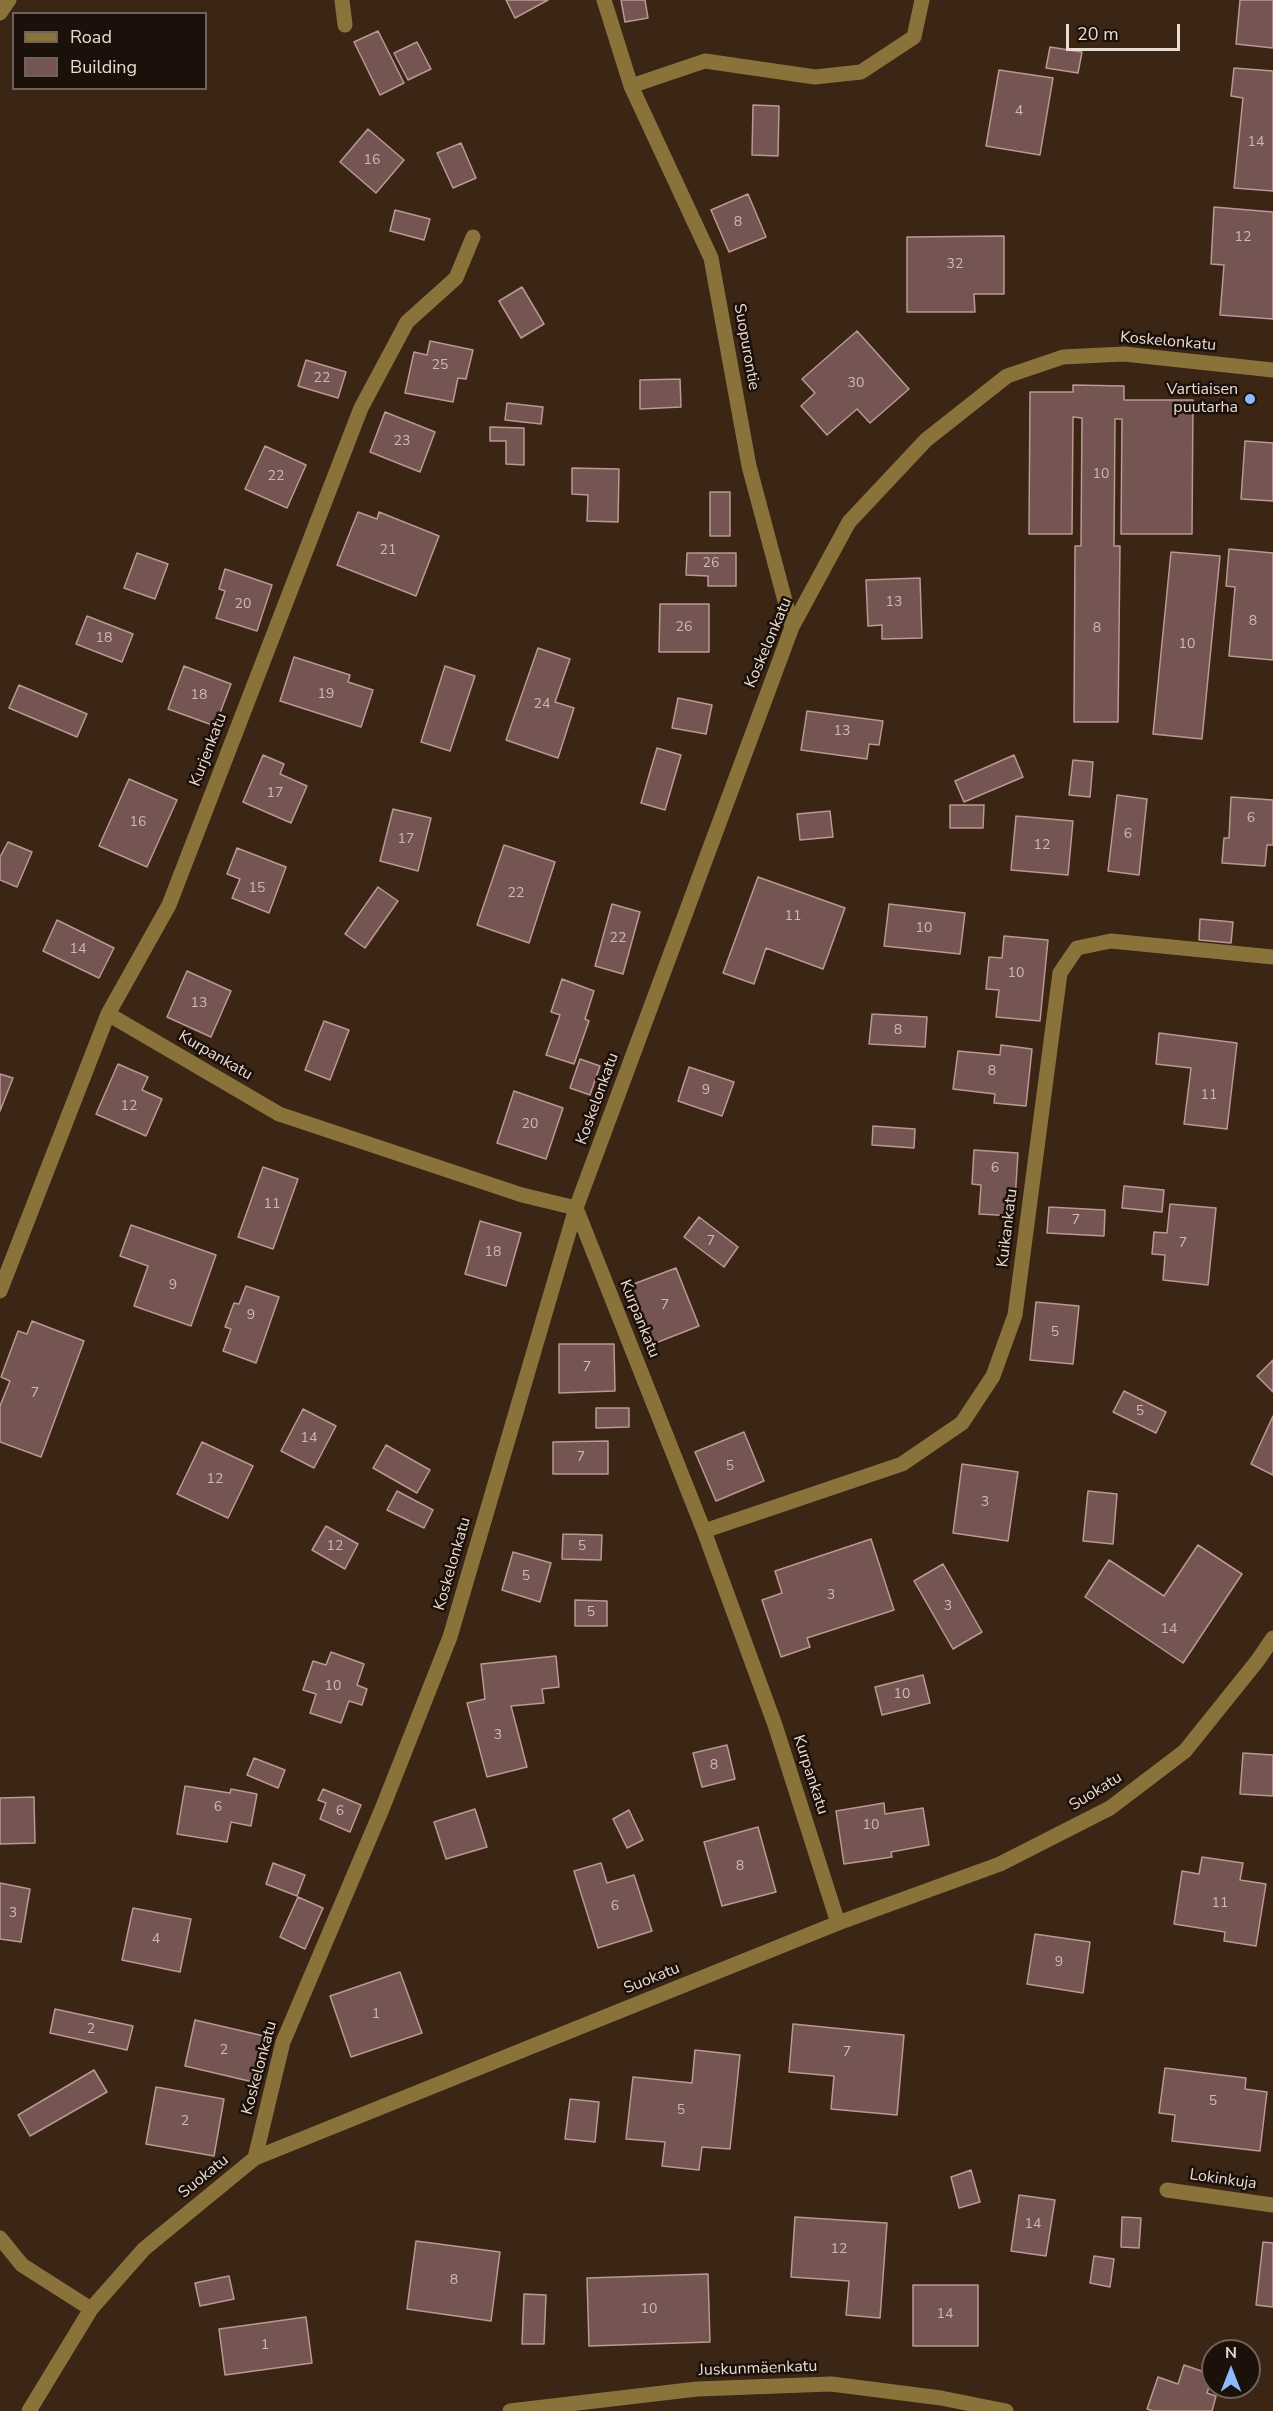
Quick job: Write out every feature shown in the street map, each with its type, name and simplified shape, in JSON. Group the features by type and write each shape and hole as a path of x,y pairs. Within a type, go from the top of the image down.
{"street":[{"path":"0,13 9,0"},
{"path":"342,0 345,25"},
{"name":"Suopurontie","path":"604,0 630,86 711,258 749,466 792,627"},
{"path":"630,86 705,61 815,77 861,72 914,37 922,0"},
{"name":"Kurjenkatu","path":"0,1291 108,1014 169,905 361,408 407,322 456,278 472,237"},
{"name":"Koskelonkatu","path":"255,2158 283,2042 382,1809 450,1637 576,1208 792,627 849,522 926,440 1007,376 1063,357 1124,354 1273,370"},
{"name":"Kuikankatu","path":"704,1531 902,1464 962,1423 993,1376 1015,1315 1060,973 1077,948 1111,941 1273,957"},
{"name":"Kurpankatu","path":"108,1014 279,1114 522,1195 576,1208 704,1531 775,1725 838,1923"},
{"name":"Suokatu","path":"28,2411 91,2309 144,2249 255,2158 838,1923 1000,1864 1110,1808 1185,1751 1273,1638"},
{"name":"Lokinkuja","path":"1167,2190 1273,2205"},
{"path":"0,2238 22,2265 91,2309"},
{"name":"Juskunmäenkatu","path":"510,2411 697,2389 831,2384 941,2398 1006,2411"}],"building":[{"path":"506,0 548,0 515,18"},
{"path":"621,0 645,0 648,18 625,22"},
{"path":"1240,0 1273,0 1273,48 1236,44"},
{"path":"378,31 404,83 380,95 354,42"},
{"path":"417,42 431,69 408,80 394,53"},
{"path":"1050,47 1082,52 1078,73 1046,68"},
{"path":"1234,68 1273,71 1273,191 1234,188 1243,98 1231,96"},
{"path":"999,70 1053,78 1040,155 986,146"},
{"path":"753,105 779,106 778,156 752,155"},
{"path":"368,129 404,160 376,193 340,162"},
{"path":"461,143 476,178 453,188 437,153"},
{"path":"748,194 766,237 729,252 711,210"},
{"path":"1214,207 1273,212 1273,319 1220,315 1224,265 1211,264"},
{"path":"395,210 430,219 424,240 390,231"},
{"path":"1004,236 1004,294 974,294 975,312 907,312 907,237"},
{"path":"522,287 544,324 521,338 499,301"},
{"path":"857,331 909,389 870,423 857,409 827,435 801,406 815,393 802,379"},
{"path":"430,341 473,350 466,379 458,378 453,402 405,393 414,352 427,355"},
{"path":"306,360 346,372 338,398 298,386"},
{"path":"680,379 681,407 640,409 640,380"},
{"path":"1073,385 1124,386 1124,400 1193,400 1192,534 1121,534 1122,419 1115,419 1114,546 1120,546 1118,722 1074,722 1075,546 1081,546 1082,418 1073,417 1072,534 1029,534 1030,392 1073,392"},
{"path":"507,403 543,407 541,424 505,420"},
{"path":"385,412 435,432 420,472 370,452"},
{"path":"490,427 524,428 524,465 506,464 506,441 490,441"},
{"path":"1245,441 1273,443 1273,501 1241,499"},
{"path":"265,446 306,465 287,508 245,489"},
{"path":"572,468 619,469 618,522 587,521 588,495 572,494"},
{"path":"710,492 730,492 730,536 710,536"},
{"path":"358,512 377,519 379,512 439,536 416,596 337,565"},
{"path":"1229,549 1273,553 1273,660 1229,656 1235,587 1226,586"},
{"path":"1171,552 1220,556 1202,739 1153,734"},
{"path":"137,553 168,564 155,599 124,588"},
{"path":"687,553 736,553 736,586 708,586 708,576 686,575"},
{"path":"225,569 272,585 257,631 216,618 225,591 219,589"},
{"path":"920,578 922,638 882,639 882,625 868,626 866,580"},
{"path":"660,604 709,604 709,652 659,652"},
{"path":"87,616 133,634 122,662 76,644"},
{"path":"538,648 570,659 555,702 574,708 558,758 506,740"},
{"path":"294,657 350,675 348,682 373,690 361,727 280,701"},
{"path":"184,666 231,684 215,726 168,709"},
{"path":"445,666 475,676 450,751 421,742"},
{"path":"19,685 87,714 77,737 9,708"},
{"path":"678,698 712,705 706,734 672,728"},
{"path":"807,711 883,721 879,745 869,744 867,759 801,750"},
{"path":"657,748 681,755 665,810 641,803"},
{"path":"263,755 284,764 280,774 307,786 291,823 243,802"},
{"path":"1014,755 1023,777 964,802 955,781"},
{"path":"1073,760 1093,762 1090,797 1069,795"},
{"path":"129,779 177,800 147,867 99,846"},
{"path":"1117,795 1147,799 1139,875 1108,871"},
{"path":"1231,797 1273,800 1273,845 1267,845 1265,866 1222,863 1224,838 1229,838"},
{"path":"950,805 984,805 983,828 950,828"},
{"path":"393,809 431,818 418,871 380,861"},
{"path":"830,811 833,837 800,840 797,814"},
{"path":"1016,816 1073,821 1068,875 1011,870"},
{"path":"8,842 32,852 17,887 0,880 0,857"},
{"path":"504,845 555,862 529,943 477,925"},
{"path":"237,848 286,867 269,913 232,898 240,879 227,874"},
{"path":"758,877 845,908 823,969 766,948 754,984 723,973"},
{"path":"378,887 398,901 365,948 345,934"},
{"path":"612,904 640,912 623,974 595,966"},
{"path":"889,904 965,913 960,954 884,946"},
{"path":"1200,919 1233,922 1231,943 1199,940"},
{"path":"57,920 114,948 99,978 43,951"},
{"path":"1004,936 1048,940 1040,1021 996,1017 999,990 986,989 989,957 1002,958"},
{"path":"187,971 231,991 211,1037 167,1017"},
{"path":"562,979 594,991 585,1019 589,1021 574,1064 546,1055 560,1015 551,1012"},
{"path":"872,1014 927,1017 925,1047 869,1044"},
{"path":"324,1021 349,1030 330,1080 305,1070"},
{"path":"1159,1033 1237,1043 1227,1129 1184,1124 1191,1068 1156,1064"},
{"path":"1001,1045 1032,1049 1026,1106 994,1103 995,1094 953,1089 958,1051 1000,1055"},
{"path":"580,1059 600,1066 590,1095 570,1088"},
{"path":"118,1064 148,1077 142,1090 162,1099 146,1136 96,1114"},
{"path":"689,1067 734,1082 722,1116 678,1101"},
{"path":"0,1074 13,1078 0,1111"},
{"path":"514,1091 563,1108 546,1159 497,1143"},
{"path":"873,1126 915,1129 914,1148 872,1145"},
{"path":"974,1150 1018,1153 1014,1216 979,1214 981,1185 972,1184"},
{"path":"263,1167 298,1179 273,1249 238,1237"},
{"path":"1124,1186 1164,1190 1162,1212 1122,1208"},
{"path":"1170,1204 1216,1208 1208,1285 1163,1280 1165,1255 1152,1254 1154,1232 1167,1233"},
{"path":"1049,1207 1105,1210 1104,1236 1047,1233"},
{"path":"699,1217 738,1247 724,1267 684,1237"},
{"path":"480,1221 521,1233 506,1286 465,1274"},
{"path":"131,1225 216,1255 191,1326 134,1306 148,1266 120,1256"},
{"path":"676,1268 699,1326 653,1344 631,1285"},
{"path":"246,1286 279,1297 256,1363 223,1351 231,1329 225,1327 234,1303 239,1304"},
{"path":"1036,1302 1079,1306 1073,1364 1030,1360"},
{"path":"32,1321 84,1341 41,1457 0,1442 0,1406 10,1381 1,1377 18,1331 27,1334"},
{"path":"559,1344 614,1344 615,1391 559,1393"},
{"path":"1273,1360 1273,1392 1257,1376"},
{"path":"1124,1391 1166,1412 1156,1433 1113,1412"},
{"path":"596,1408 629,1408 629,1427 596,1428"},
{"path":"303,1409 336,1426 314,1468 281,1451"},
{"path":"1273,1416 1273,1475 1251,1464"},
{"path":"744,1432 764,1481 716,1501 695,1452"},
{"path":"608,1441 608,1474 553,1474 553,1442"},
{"path":"202,1442 253,1466 228,1518 177,1494"},
{"path":"386,1445 430,1470 417,1493 373,1468"},
{"path":"962,1464 1018,1472 1008,1541 953,1533"},
{"path":"397,1491 433,1510 424,1528 387,1510"},
{"path":"1088,1491 1117,1494 1113,1544 1083,1541"},
{"path":"326,1526 358,1544 345,1569 312,1550"},
{"path":"563,1534 602,1535 601,1560 562,1559"},
{"path":"871,1539 894,1610 807,1638 810,1647 781,1657 762,1600 782,1593 775,1571"},
{"path":"1198,1545 1242,1574 1183,1663 1085,1597 1109,1560 1164,1596"},
{"path":"513,1552 551,1563 540,1602 502,1590"},
{"path":"943,1564 982,1632 953,1649 914,1581"},
{"path":"575,1600 607,1601 607,1626 575,1626"},
{"path":"331,1652 364,1664 357,1685 367,1689 362,1705 349,1701 341,1723 310,1713 316,1694 303,1690 313,1661 326,1665"},
{"path":"556,1656 559,1687 542,1689 544,1703 511,1706 527,1767 487,1777 467,1703 485,1699 481,1664"},
{"path":"923,1675 930,1703 882,1715 875,1687"},
{"path":"727,1745 735,1779 702,1787 693,1753"},
{"path":"1243,1753 1273,1755 1273,1796 1240,1794"},
{"path":"254,1758 285,1770 278,1788 247,1775"},
{"path":"185,1786 230,1793 231,1789 257,1794 251,1826 231,1822 227,1842 177,1834"},
{"path":"323,1789 361,1805 350,1832 320,1819 326,1803 318,1800"},
{"path":"34,1797 35,1843 0,1844 0,1798"},
{"path":"884,1803 885,1814 923,1808 929,1845 891,1852 892,1857 844,1864 836,1811"},
{"path":"475,1809 487,1847 446,1859 434,1822"},
{"path":"629,1810 643,1840 627,1848 613,1819"},
{"path":"758,1827 776,1892 722,1906 704,1842"},
{"path":"1202,1857 1243,1863 1240,1880 1266,1884 1256,1946 1224,1941 1225,1932 1174,1924 1182,1871 1199,1874"},
{"path":"273,1863 305,1875 297,1896 266,1884"},
{"path":"601,1863 607,1883 634,1875 652,1931 598,1948 574,1871"},
{"path":"0,1883 30,1889 21,1942 0,1939"},
{"path":"298,1897 323,1908 305,1949 280,1937"},
{"path":"133,1908 191,1919 180,1972 122,1960"},
{"path":"1035,1934 1090,1942 1083,1993 1027,1984"},
{"path":"400,1972 422,2033 351,2057 330,1996"},
{"path":"55,2009 133,2026 127,2050 50,2033"},
{"path":"195,2020 264,2036 253,2082 185,2066"},
{"path":"793,2024 904,2035 897,2115 831,2109 834,2076 789,2072"},
{"path":"695,2050 740,2055 730,2149 702,2147 699,2170 662,2166 665,2142 626,2139 633,2077 692,2083"},
{"path":"1165,2068 1246,2078 1245,2089 1267,2092 1260,2151 1172,2141 1175,2115 1159,2113"},
{"path":"94,2070 107,2092 30,2136 18,2115"},
{"path":"156,2087 224,2099 214,2156 146,2144"},
{"path":"570,2099 599,2102 595,2142 565,2139"},
{"path":"971,2170 980,2202 959,2208 951,2177"},
{"path":"1019,2195 1055,2200 1046,2256 1011,2251"},
{"path":"795,2217 887,2223 880,2318 846,2315 849,2281 791,2277"},
{"path":"1122,2217 1141,2218 1139,2248 1121,2247"},
{"path":"416,2241 500,2252 491,2321 407,2309"},
{"path":"1263,2242 1273,2243 1273,2307 1256,2305"},
{"path":"1094,2256 1114,2259 1110,2287 1090,2283"},
{"path":"708,2274 710,2342 589,2346 587,2278"},
{"path":"229,2276 234,2299 200,2306 195,2283"},
{"path":"913,2285 978,2285 978,2346 913,2346"},
{"path":"524,2294 546,2295 544,2344 522,2344"},
{"path":"306,2317 312,2363 225,2375 219,2329"},
{"path":"1184,2365 1201,2371 1201,2399 1215,2399 1212,2411 1153,2411 1147,2409 1158,2377 1178,2384"}],"place":[{"name":"Vartiaisen puutarha","path":"1250,399"}]}
